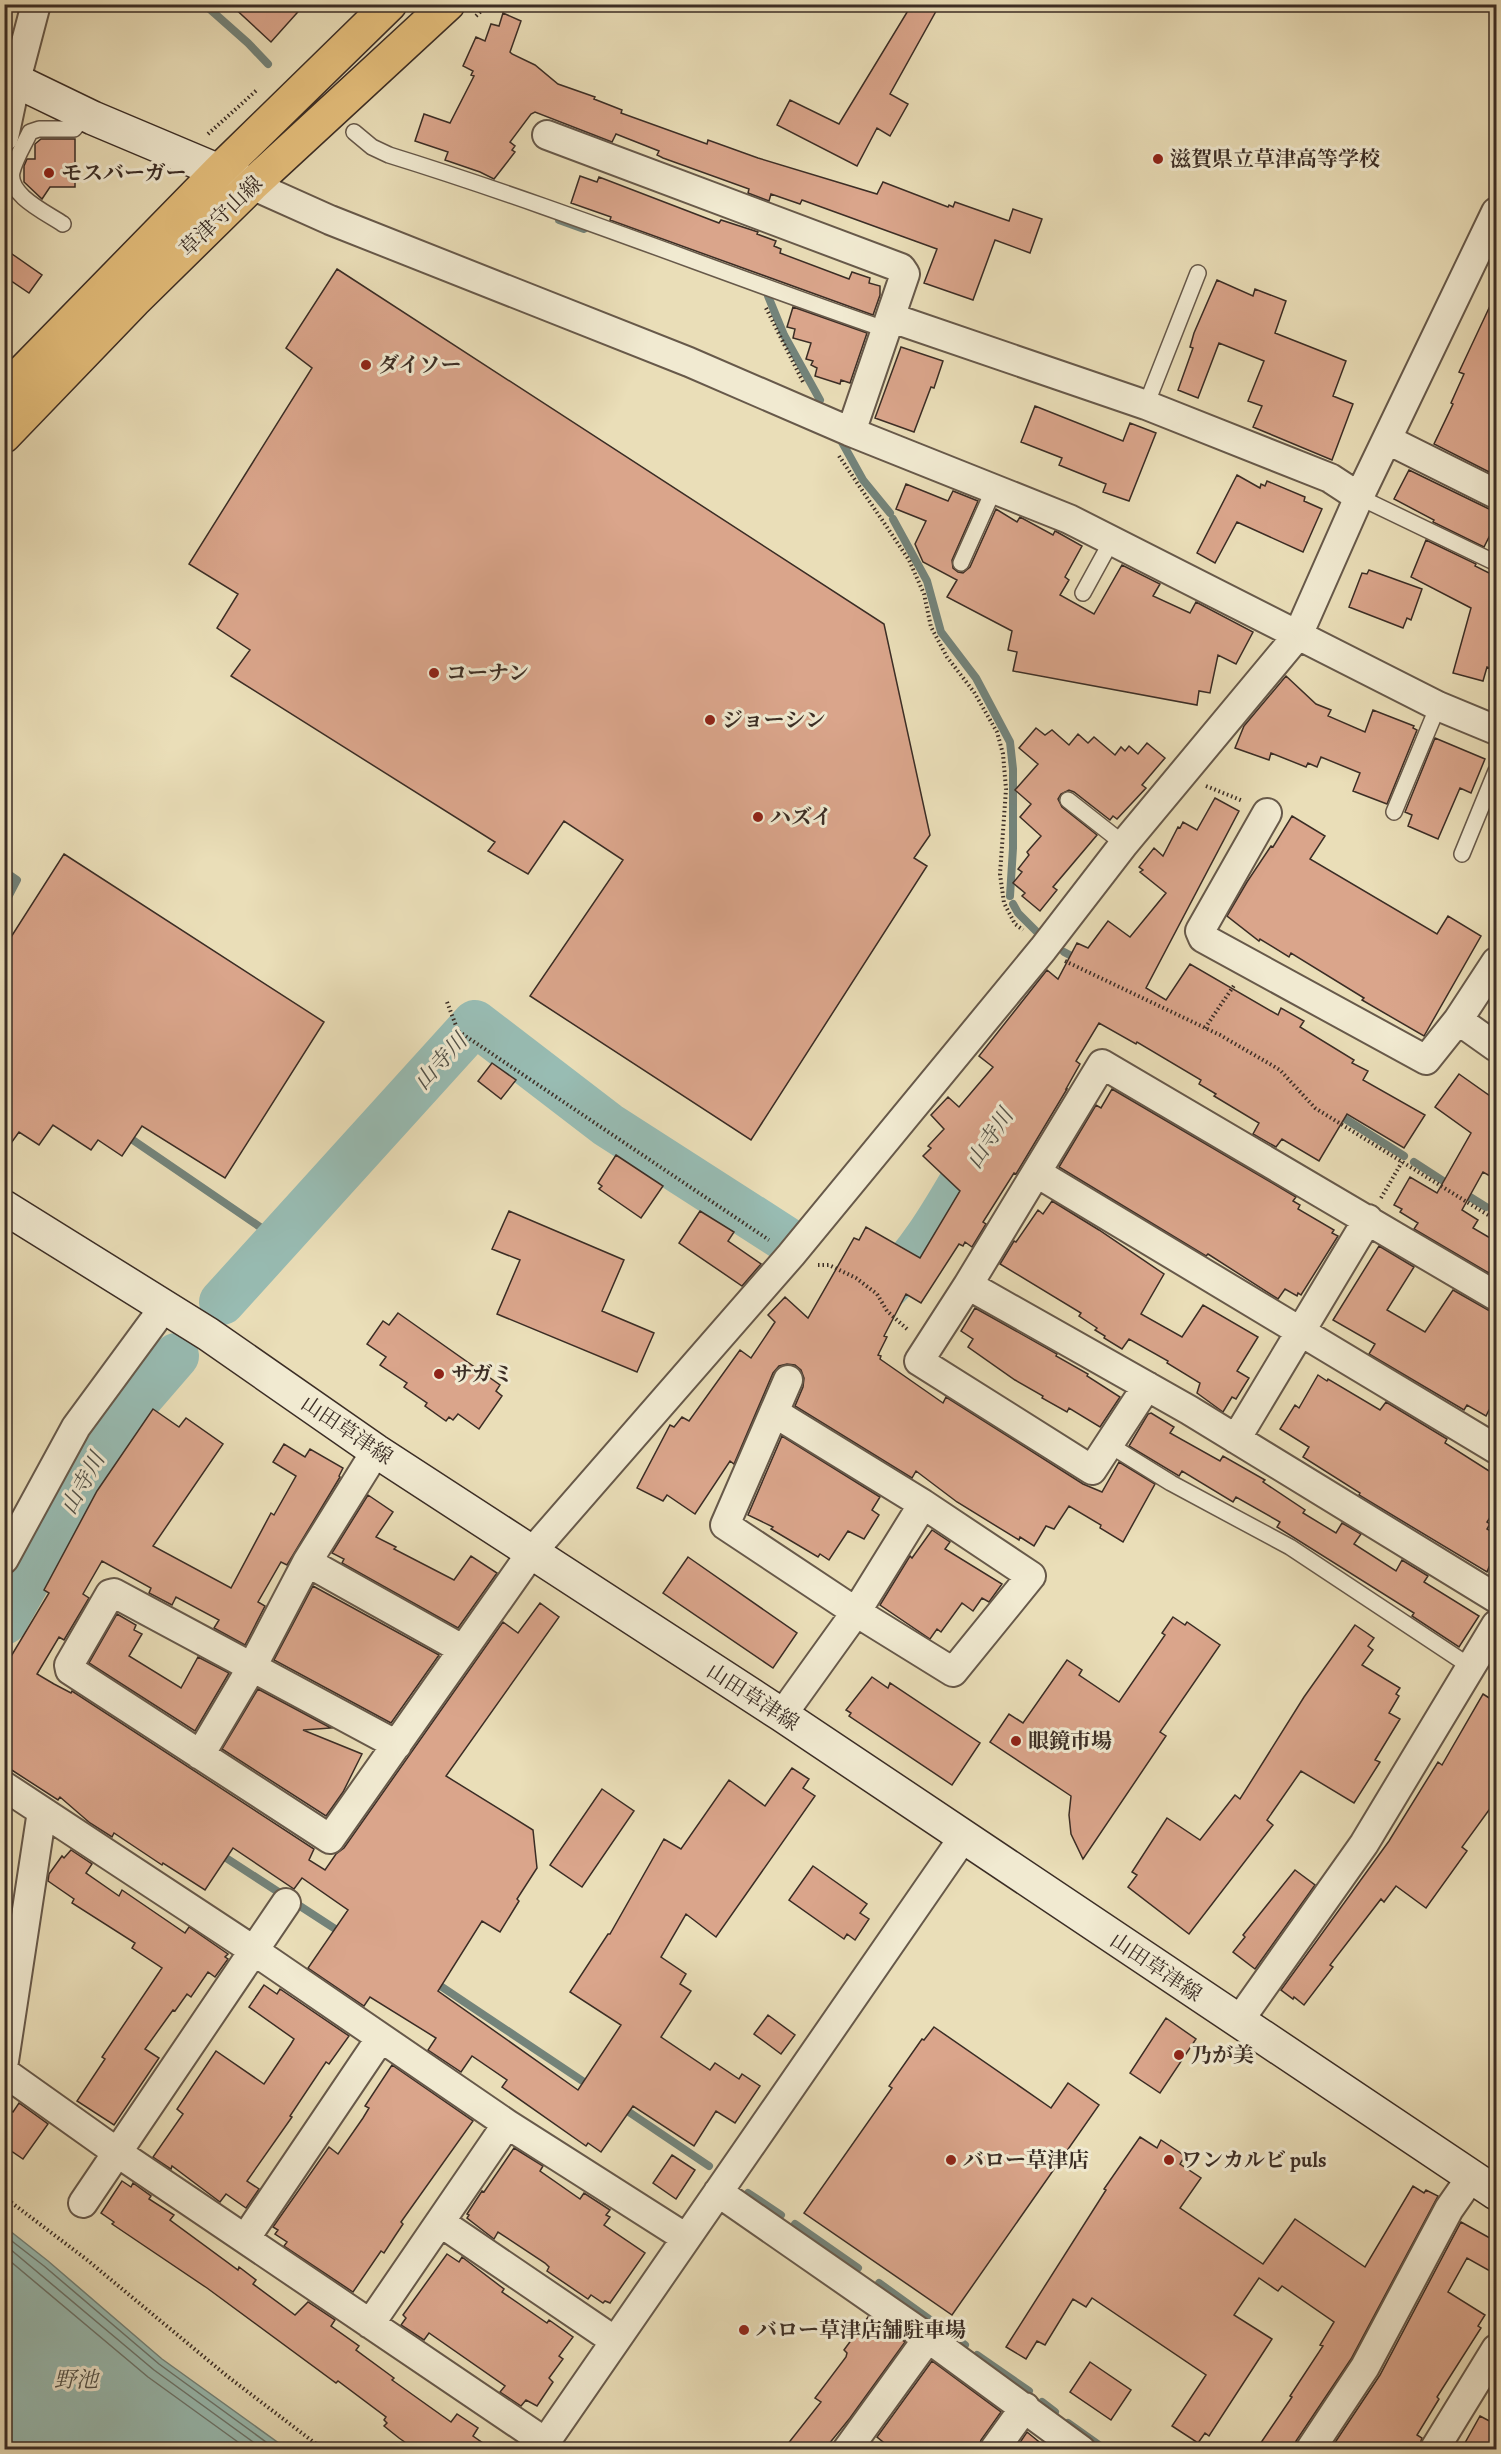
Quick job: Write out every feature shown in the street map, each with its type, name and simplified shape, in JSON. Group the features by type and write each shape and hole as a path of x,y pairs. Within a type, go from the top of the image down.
{"main road":[{"name":"草津守山線","path":"4,391 219,171 390,4"},
{"name":"草津守山線","path":"4,436 134,300 252,185 448,4"},
{"path":"10,77 86,114 252,185"},
{"name":"山田草津線","path":"4,1208 165,1306 376,1451 782,1716 1484,2185"}],"street":[{"path":"4,137 10,77 36,4"},
{"path":"547,135 901,268 904,274 889,324 851,432"},
{"path":"252,185 330,220 689,362 851,432 1069,519 1438,706 1497,730"},
{"path":"397,1745 114,1593 110,1594 69,1665 70,1670 330,1839 397,1745 462,1649 532,1552 792,1255 1043,949 1124,844 1298,635 1359,497 1497,212"},
{"path":"889,324 1146,405 1330,478 1359,497"},
{"path":"1388,440 1497,494"},
{"path":"1268,813 1200,931 1203,938 1426,1060 1458,1020 1497,962"},
{"path":"1458,1020 1497,1047"},
{"path":"1147,1386 1092,1470 919,1361 968,1285 1102,1064 1497,1296"},
{"path":"1036,1173 1497,1449"},
{"path":"1236,1439 1368,1219"},
{"path":"968,1285 1147,1386 1497,1598"},
{"path":"4,1559 76,1427 165,1306"},
{"path":"775,1413 923,1504 1031,1576 953,1672 856,1612 725,1525 788,1380"},
{"path":"200,1755 252,1667 307,1562 376,1451"},
{"path":"782,1716 856,1612 923,1504"},
{"path":"307,1562 462,1649"},
{"path":"1238,2022 1364,1844 1497,1625"},
{"path":"4,1786 253,1950 507,2124 686,2238"},
{"path":"4,2061 42,1811"},
{"path":"4,2072 118,2153 370,2324 542,2446 963,1838"},
{"path":"83,2203 286,1903"},
{"path":"244,2239 380,2038"},
{"path":"370,2324 507,2124"},
{"path":"1310,2450 1365,2367 1449,2209 1484,2185"},
{"path":"718,2192 928,2338 1081,2450"},
{"path":"440,2222 615,2341"},
{"path":"847,2450 928,2338"},
{"path":"1434,2450 1497,2349"},
{"path":"994,2450 1025,2407"}],"lane":[{"path":"63,224 18,194 13,186 12,174 30,132 39,129 74,129 86,114"},
{"path":"354,132 372,147 389,154 617,231 761,287 889,324"},
{"path":"1146,405 1198,273"},
{"path":"961,562 994,489"},
{"path":"1359,497 1497,563"},
{"path":"1083,593 1112,540"},
{"path":"1394,812 1438,706"},
{"path":"1462,854 1497,771"},
{"path":"1068,800 1124,844"},
{"path":"1108,1444 1171,1483 1290,1547 1471,1667"}],"path":[{"path":"1180,776 1268,813"},
{"path":"1205,1028 1249,964"},
{"path":"447,1002 458,1031 792,1255 818,1265 829,1265 856,1278 878,1294 887,1311 928,1345"},
{"path":"1368,1219 1402,1162"},
{"path":"4,2197 86,2259 227,2376 324,2450 348,2450"}],"water":[{"name":"野池","path":"5,2227 162,2359 287,2449 5,2449"}],"building":[{"path":"230,4 305,4 271,42"},
{"path":"912,4 940,4 890,94 908,104 890,136 877,128 857,166 777,125 790,100 839,124"},
{"path":"503,13 521,21 510,52 512,54 535,65 558,84 595,97 594,99 622,110 621,113 707,144 708,140 758,158 877,194 883,182 948,207 949,205 953,207 955,202 1009,221 1013,209 1042,219 1030,253 995,240 973,300 924,283 937,249 802,200 800,204 771,194 769,201 748,193 749,189 663,158 657,155 659,151 616,134 612,142 535,112 510,142 515,146 512,150 515,152 494,179 445,160 448,152 415,141 424,114 450,123 474,76 471,75 473,71 463,66 476,37 485,41 491,24 499,26"},
{"name":"モスバーガー","path":"41,139 75,139 75,187 50,187 42,199 24,182 24,166 27,159 35,159 35,144"},
{"path":"580,176 597,182 599,177 719,223 721,220 758,232 757,234 776,241 774,246 781,249 780,253 849,279 852,272 870,278 869,283 880,286 880,295 873,315 610,220 611,217 571,203"},
{"path":"12,254 42,275 29,293 4,276 4,264"},
{"path":"337,269 884,624 930,835 914,858 927,866 751,1140 530,996 623,860 564,821 528,874 488,851 495,842 231,676 250,650 217,628 238,594 189,564 312,368 286,348"},
{"path":"1217,280 1253,296 1255,289 1286,301 1275,333 1346,361 1333,396 1353,404 1332,460 1253,427 1262,406 1248,401 1264,361 1219,343 1198,398 1178,390 1193,348 1190,347 1194,333"},
{"path":"1497,291 1497,476 1434,444 1464,374 1459,372"},
{"path":"793,307 867,333 850,383 841,380 840,384 815,376 817,368 811,365 813,361 806,359 811,343 793,338 795,329 787,327"},
{"path":"901,347 943,361 934,388 931,387 914,432 875,418"},
{"path":"1035,406 1123,441 1130,423 1156,433 1129,501 1103,492 1106,484 1059,465 1062,458 1021,442"},
{"path":"1409,470 1489,509 1497,510 1497,521 1484,547 1433,522 1434,520 1394,499"},
{"path":"1237,475 1260,488 1261,484 1265,486 1267,481 1305,497 1304,501 1322,509 1303,552 1237,522 1215,563 1197,553"},
{"path":"906,484 948,501 953,491 978,501 952,560 953,568 958,572 963,573 970,567 996,509 1017,522 1020,517 1053,535 1055,531 1082,546 1065,577 1069,580 1060,595 1094,614 1122,565 1160,584 1153,596 1190,613 1196,602 1253,632 1236,664 1218,655 1210,693 1199,691 1197,705 1013,671 1017,652 1008,650 1012,631 947,597 957,580 923,562 915,544 926,521 896,509"},
{"path":"1426,540 1476,564 1475,566 1497,577 1497,671 1487,667 1483,681 1453,673 1471,608 1411,577"},
{"path":"1369,570 1422,589 1411,620 1407,618 1403,628 1349,607 1362,573 1367,574"},
{"path":"1286,676 1316,704 1331,710 1328,716 1365,732 1373,710 1414,726 1413,728 1417,730 1387,804 1353,791 1360,773 1321,757 1317,767 1308,763 1306,767 1271,753 1269,760 1235,748 1244,726"},
{"path":"1036,728 1045,735 1052,730 1069,745 1078,734 1088,743 1094,737 1115,755 1121,747 1125,751 1129,746 1138,754 1147,743 1165,758 1142,785 1146,788 1117,819 1113,816 1110,820 1074,792 1069,790 1061,794 1058,799 1062,807 1097,835 1053,887 1057,890 1040,911 1022,896 1025,893 1013,883 1022,872 1018,869 1029,855 1027,852 1041,836 1020,817 1031,804 1015,790 1038,764 1019,748"},
{"path":"1435,738 1485,759 1471,793 1460,788 1438,839 1408,826 1412,815 1405,812"},
{"path":"1215,798 1239,811 1146,988 1166,1000 1190,964 1278,1015 1281,1008 1304,1021 1300,1027 1354,1060 1352,1063 1368,1071 1363,1080 1425,1115 1404,1148 1347,1114 1319,1161 1282,1139 1276,1147 1253,1134 1259,1123 1214,1096 1216,1094 1199,1084 1201,1080 1137,1042 1136,1044 1099,1023 1076,1061 1080,1064 1067,1089 1016,1174 1014,1173 983,1222 986,1224 972,1247 965,1242 963,1246 959,1244 921,1303 906,1294 884,1336 887,1337 878,1355 881,1356 880,1359 943,1403 946,1397 1083,1484 1102,1492 1119,1462 1155,1484 1123,1542 1100,1528 1101,1525 1069,1506 1054,1529 1046,1526 1034,1546 1020,1537 1019,1540 957,1502 916,1471 912,1478 795,1406 803,1387 804,1378 801,1370 795,1365 787,1364 779,1366 773,1373 734,1464 730,1461 695,1514 667,1495 663,1501 637,1488 670,1425 674,1427 682,1417 689,1421 740,1350 751,1358 775,1322 768,1315 785,1297 808,1318 854,1238 859,1240 866,1227 920,1258 960,1191 923,1156 931,1148 928,1146 944,1129 931,1115 948,1097 959,1107 993,1067 979,1056 1047,970 1058,979 1077,943 1088,948 1108,921 1130,937 1166,893 1140,872 1143,870 1139,867 1154,848 1163,856 1183,822 1197,830"},
{"path":"1292,816 1325,836 1310,859 1437,934 1448,916 1481,936 1424,1036 1362,1000 1364,998 1291,953 1289,957 1260,939 1259,941 1227,916"},
{"path":"64,854 324,1022 225,1178 142,1126 122,1156 98,1140 91,1150 53,1125 39,1145 19,1132 4,1153 4,948"},
{"path":"492,1063 516,1080 501,1099 478,1081"},
{"path":"1459,1074 1497,1101 1497,1180 1483,1172 1462,1210 1478,1220 1473,1228 1497,1242 1497,1271 1494,1276 1414,1229 1418,1223 1400,1212 1402,1209 1394,1205 1410,1177 1437,1193 1471,1133 1435,1107"},
{"path":"1112,1089 1296,1197 1293,1201 1300,1205 1298,1209 1334,1230 1332,1233 1338,1236 1301,1295 1298,1293 1297,1296 1285,1289 1278,1299 1208,1254 1206,1256 1059,1167 1096,1105 1101,1108"},
{"path":"616,1155 663,1186 641,1218 599,1189 602,1186 598,1183"},
{"path":"1052,1201 1164,1274 1141,1314 1182,1337 1203,1305 1258,1337 1237,1371 1249,1378 1236,1399 1232,1397 1223,1412 1197,1393 1200,1383 1167,1363 1168,1361 1129,1339 1122,1349 1104,1338 1105,1336 1095,1330 1097,1328 1079,1316 1081,1313 1000,1264 1038,1210 1043,1214"},
{"path":"509,1211 624,1260 602,1311 654,1333 637,1372 497,1314 520,1260 492,1249"},
{"path":"700,1211 734,1232 728,1241 761,1264 742,1286 679,1243"},
{"path":"1379,1246 1414,1267 1387,1310 1425,1332 1453,1290 1497,1315 1497,1414 1489,1410 1486,1416 1467,1405 1464,1410 1369,1354 1375,1344 1333,1320"},
{"path":"975,1308 1057,1354 1056,1356 1088,1374 1087,1376 1120,1397 1100,1427 1069,1408 1067,1412 1042,1398 1043,1396 1015,1380 968,1347 973,1339 961,1331"},
{"name":"サガミ","path":"398,1313 500,1385 496,1391 502,1396 479,1429 458,1414 453,1420 449,1417 446,1421 425,1406 427,1403 404,1387 407,1383 380,1365 386,1357 367,1344 383,1321 389,1325"},
{"path":"1318,1375 1380,1410 1386,1402 1447,1439 1445,1443 1497,1476 1497,1507 1487,1522 1490,1524 1487,1529 1497,1535 1497,1572 1489,1567 1487,1572 1359,1495 1360,1493 1303,1457 1309,1447 1280,1429 1295,1405 1299,1408"},
{"path":"153,1409 179,1427 186,1418 223,1444 153,1546 231,1588 271,1513 274,1515 296,1476 273,1462 284,1444 305,1457 310,1449 343,1468 340,1477 287,1565 281,1562 258,1602 265,1606 245,1645 214,1628 219,1620 176,1597 172,1605 149,1593 151,1588 102,1561 83,1594 89,1598 64,1640 59,1637 37,1674 71,1693 72,1691 314,1849 309,1860 325,1870 336,1854 344,1848 503,1622 518,1633 540,1603 559,1617 446,1776 533,1830 537,1868 500,1932 482,1921 438,1991 578,2090 621,2025 570,1992 610,1934 664,1839 681,1849 729,1780 765,1806 792,1768 809,1779 803,1788 815,1796 716,1937 686,1914 661,1957 686,1974 680,1984 691,1991 661,2037 710,2070 715,2063 739,2079 742,2074 760,2086 735,2123 716,2111 694,2146 633,2106 601,2152 588,2143 586,2146 502,2087 507,2080 472,2056 461,2072 428,2050 436,2038 370,1997 364,2006 308,1968 348,1910 302,1878 294,1889 233,1848 205,1890 114,1833 112,1837 90,1823 60,1797 58,1800 4,1765 4,1668 49,1593 44,1590 97,1491"},
{"path":"1151,1413 1174,1427 1170,1433 1220,1461 1223,1456 1265,1480 1263,1482 1305,1510 1303,1513 1336,1533 1342,1523 1361,1534 1354,1544 1396,1571 1402,1560 1428,1576 1424,1582 1479,1616 1459,1647 1412,1616 1414,1613 1277,1527 1280,1522 1236,1497 1233,1502 1182,1471 1179,1476 1129,1446 1148,1414"},
{"path":"782,1436 880,1497 872,1510 879,1515 864,1539 848,1531 829,1560 820,1554 818,1557 771,1529 773,1527 748,1515"},
{"path":"368,1495 393,1512 376,1537 396,1547 394,1549 454,1580 471,1556 497,1573 458,1628 342,1563 344,1559 332,1553"},
{"path":"932,1530 950,1542 945,1549 1002,1584 989,1602 982,1598 973,1611 962,1603 941,1632 937,1629 930,1639 880,1605 910,1556 912,1558"},
{"path":"688,1557 797,1633 773,1668 663,1593"},
{"path":"313,1586 439,1655 391,1723 274,1660"},
{"path":"117,1614 136,1625 134,1630 142,1634 129,1656 181,1688 198,1657 229,1673 195,1731 89,1663"},
{"path":"1173,1617 1185,1625 1187,1622 1220,1645 1160,1732 1166,1736 1083,1859 1071,1834 1069,1815 1071,1796 990,1742 1009,1714 1023,1723 1067,1660 1082,1670 1079,1675 1119,1702 1165,1635 1162,1633"},
{"path":"1355,1625 1374,1638 1368,1646 1373,1650 1362,1665 1400,1688 1396,1694 1399,1696 1389,1713 1400,1719 1375,1760 1380,1762 1354,1803 1301,1771 1267,1820 1273,1825 1189,1934 1128,1887 1137,1875 1132,1872 1167,1818 1200,1840 1235,1795 1240,1799 1304,1697"},
{"path":"872,1677 888,1688 890,1683 980,1743 952,1785 849,1716 851,1713 846,1710"},
{"path":"258,1689 331,1728 303,1730 362,1754 343,1792 326,1816 222,1749"},
{"path":"1483,1694 1497,1703 1497,1799 1462,1847 1467,1851 1426,1908 1396,1886 1384,1902 1381,1899 1330,1965 1333,1967 1304,2005 1294,1997 1293,1999 1281,1990 1389,1841 1438,1762 1442,1765"},
{"path":"602,1789 634,1811 582,1887 550,1865"},
{"path":"71,1850 92,1864 86,1873 119,1896 122,1890 185,1933 189,1927 228,1954 225,1957 228,1959 215,1977 208,1972 191,1997 187,1994 175,2011 173,2010 145,2049 159,2058 114,2125 77,2101 105,2059 102,2057 162,1968 132,1948 135,1943 72,1903 74,1899 48,1881 49,1874 62,1856 64,1858"},
{"path":"813,1866 867,1904 860,1913 869,1919 855,1940 847,1934 844,1939 789,1900"},
{"path":"1295,1870 1315,1885 1255,1969 1233,1952 1245,1937 1243,1935"},
{"path":"264,1985 277,1994 280,1989 349,2036 329,2064 326,2062 290,2116 292,2117 247,2181 259,2189 246,2208 226,2194 220,2202 172,2166 171,2169 153,2157 183,2114 177,2109 216,2051 264,2084 291,2044 294,2039 249,2007"},
{"path":"768,2015 795,2035 781,2054 754,2034"},
{"path":"1166,2018 1196,2039 1160,2093 1130,2073"},
{"name":"バロー草津店","path":"934,2027 1051,2108 1068,2083 1099,2105 952,2315 804,2213 892,2088 889,2086 922,2039 924,2040"},
{"path":"392,2065 473,2121 401,2222 403,2224 384,2253 381,2251 353,2292 284,2246 287,2242 275,2234 278,2230 273,2227 329,2147 338,2154 363,2118 369,2108 365,2106"},
{"path":"19,2103 48,2124 23,2159 4,2146 4,2106 13,2112"},
{"path":"1140,2137 1157,2148 1161,2140 1185,2156 1180,2164 1201,2178 1180,2208 1263,2264 1295,2219 1365,2267 1413,2186 1424,2193 1426,2190 1438,2196 1351,2359 1296,2441 1294,2450 1256,2450 1292,2397 1290,2396 1323,2346 1320,2345 1334,2322 1282,2286 1278,2291 1259,2278 1234,2315 1272,2339 1209,2436 1205,2433 1198,2443 1172,2426 1206,2375 1092,2298 1086,2307 1073,2299 1045,2345 1037,2341 1026,2359 1006,2347 1106,2190 1104,2189"},
{"path":"514,2148 543,2166 540,2171 580,2199 584,2193 610,2210 606,2215 610,2217 604,2225 645,2253 610,2303 605,2301 603,2303 591,2295 588,2299 547,2271 549,2267 545,2263 498,2232 494,2239 467,2218 469,2215 467,2214 482,2191 484,2192"},
{"path":"672,2155 695,2170 676,2199 653,2183"},
{"path":"122,2181 131,2187 133,2183 151,2196 149,2199 174,2215 170,2220 238,2270 239,2267 256,2280 253,2284 295,2315 308,2302 335,2320 331,2326 359,2346 356,2350 394,2378 392,2380 451,2422 457,2414 478,2428 473,2436 493,2450 416,2450 399,2438 384,2426 387,2423 384,2420 386,2417 338,2381 336,2383 207,2288 112,2224 114,2222 101,2213"},
{"path":"1461,2222 1497,2242 1497,2275 1467,2258 1448,2292 1485,2315 1478,2326 1481,2328 1437,2397 1439,2399 1417,2435 1422,2438 1418,2450 1330,2450 1380,2375"},
{"path":"447,2254 459,2262 462,2257 504,2289 502,2292 547,2323 549,2320 573,2337 559,2356 563,2359 549,2378 553,2382 537,2406 526,2400 521,2406 500,2392 505,2386 429,2333 424,2340 401,2325 406,2318 403,2315"},
{"path":"868,2317 905,2342 824,2450 783,2450 821,2402 815,2398 846,2357 847,2353 844,2350"},
{"path":"932,2361 1001,2412 981,2440 978,2450 893,2450 877,2437"},
{"path":"1090,2362 1131,2390 1111,2420 1070,2392"},
{"path":"1480,2416 1497,2425 1497,2450 1461,2450"},
{"path":"1027,2432 1049,2450 1015,2450"}],"waterway":[{"path":"204,4 268,64"},
{"path":"559,220 584,229"},
{"path":"768,296 784,335 820,400"},
{"path":"838,435 863,480 890,513"},
{"path":"893,519 927,581 941,632 976,678 1010,742 1013,769 1013,848 1010,896"},
{"path":"4,871 17,880 4,905"},
{"path":"1013,904 1018,913 1037,932"},
{"path":"1064,952 1079,960"},
{"name":"山寺川","path":"222,1302 475,1023 608,1125 787,1240"},
{"path":"1336,1113 1404,1156"},
{"name":"山寺川","path":"882,1291 899,1274 928,1237 990,1135"},
{"path":"127,1136 279,1240"},
{"path":"1414,1162 1451,1186"},
{"path":"1462,1192 1486,1207"},
{"path":"1492,1211 1496,1213"},
{"name":"山寺川","path":"4,1622 112,1430 176,1356"},
{"path":"220,1854 343,1934"},
{"path":"433,1981 590,2086"},
{"path":"620,2106 709,2166"},
{"path":"748,2193 781,2215"},
{"path":"795,2224 858,2268"},
{"path":"879,2283 965,2345"},
{"path":"977,2355 1029,2391"},
{"path":"1042,2402 1055,2412"},
{"path":"1068,2423 1106,2450"}],"place":[{"name":"滋賀県立草津高等学校","path":"1158,159"},
{"name":"モスバーガー","path":"49,173"},
{"name":"ダイソー","path":"366,365"},
{"name":"コーナン","path":"434,673"},
{"name":"ジョーシン","path":"710,720"},
{"name":"ハズイ","path":"758,817"},
{"name":"サガミ","path":"439,1374"},
{"name":"眼鏡市場","path":"1016,1741"},
{"name":"乃が美","path":"1179,2055"},
{"name":"バロー草津店","path":"951,2160"},
{"name":"ワンカルビ puls","path":"1169,2160"},
{"name":"バロー草津店舗駐車場","path":"744,2330"}]}
